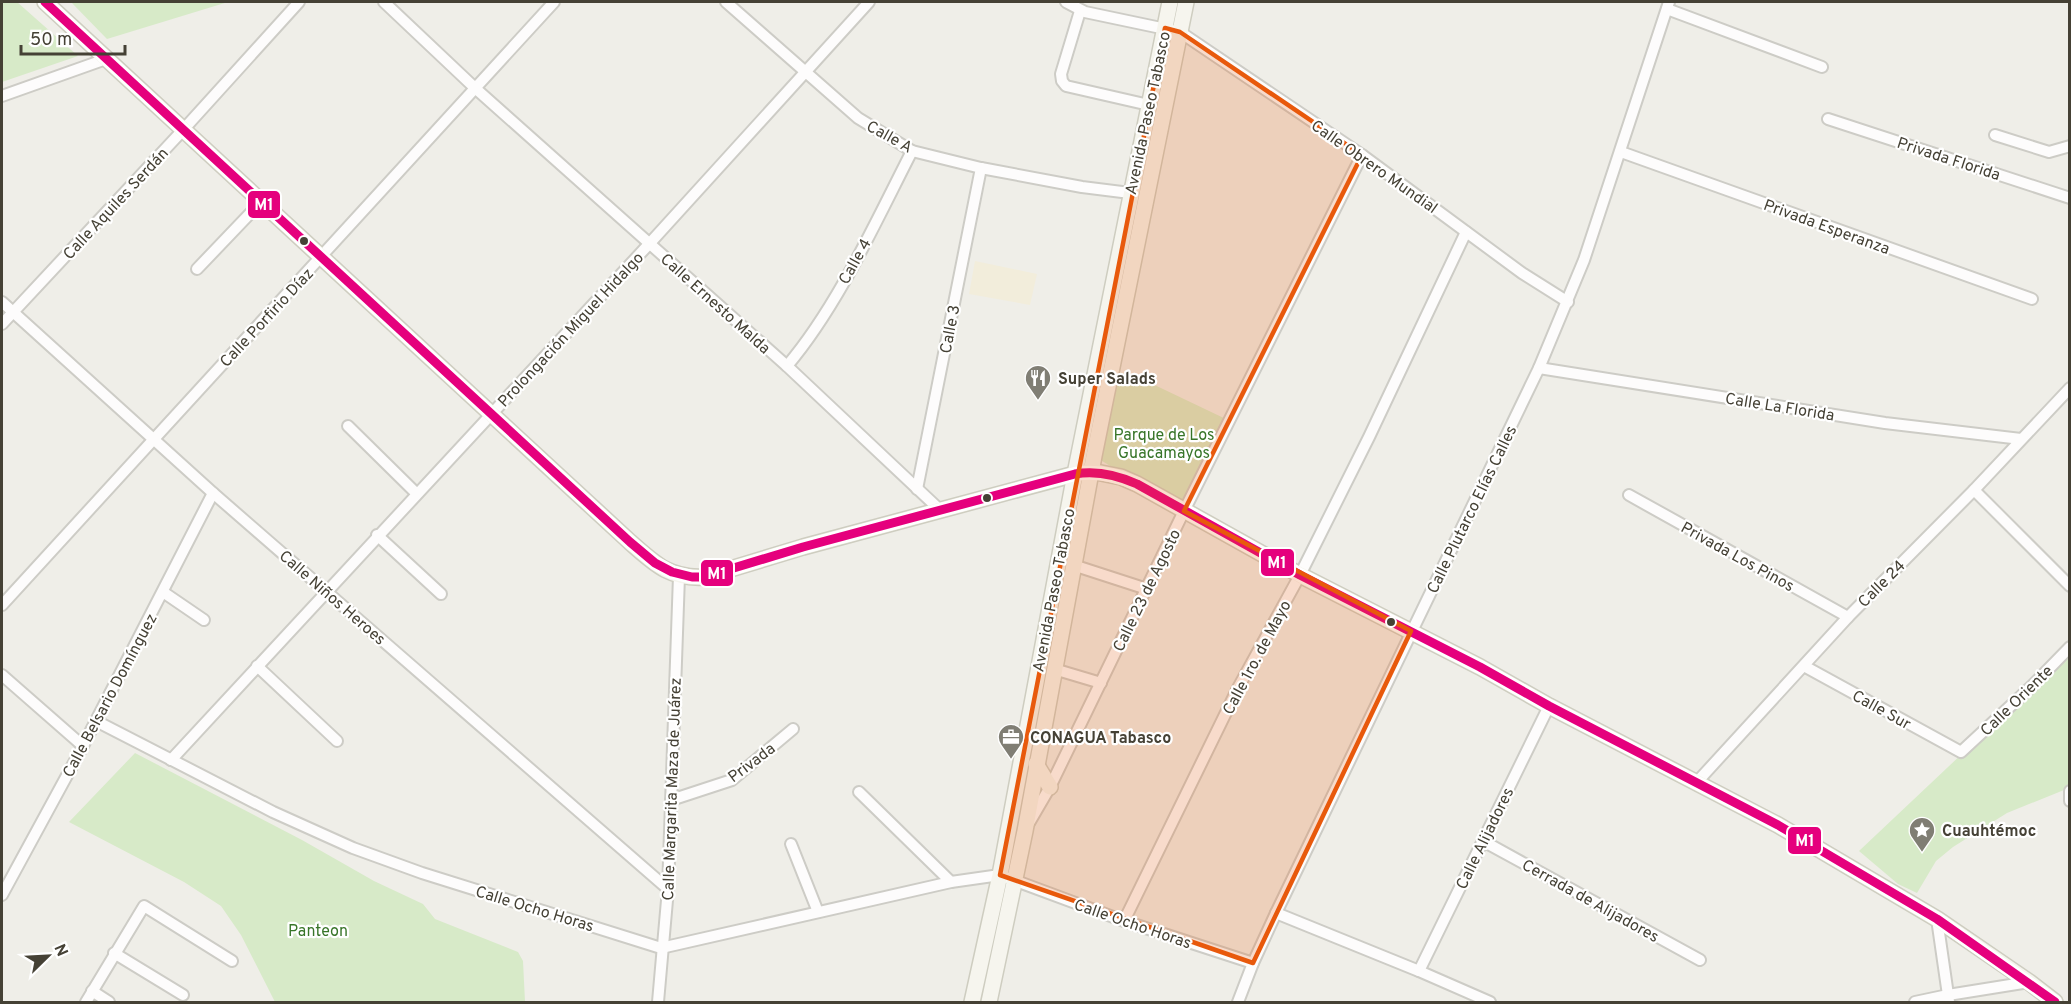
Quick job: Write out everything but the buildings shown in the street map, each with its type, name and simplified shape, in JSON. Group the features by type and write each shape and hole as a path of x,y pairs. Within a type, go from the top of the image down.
{"main road":[{"path":"45,2 320,258 492,413 639,550 667,572 692,578 704,577 802,547 1075,474 1091,471 1121,477 1162,496 1184,511 1300,575 1411,631 1778,825 1937,919 2055,1002"},
{"name":"Avenida Paseo Tabasco","path":"972,1002 1006,878 1025,831 1053,669 1173,30 1170,2"},
{"name":"Avenida Paseo Tabasco","path":"990,1002 1006,878 1075,474 1149,105 1173,30 1186,2"},
{"path":"1036,764 1050,786"}],"street":[{"name":"Calle Aquiles Serdán","path":"2,324 299,2"},
{"name":"Calle Ernesto Malda","path":"384,2 475,88 787,366 940,510"},
{"name":"Calle Porfirio Díaz","path":"2,605 554,2"},
{"name":"Calle A","path":"726,2 858,118 912,151 981,168 1130,194"},
{"name":"Prolongación Miguel Hidalgo","path":"171,760 650,243 869,2"},
{"path":"1066,2 1080,11 1173,30"},
{"path":"1668,5 1822,67"},
{"name":"Calle Plutarco Elías Calles","path":"1238,1002 1276,913 1539,368 1568,302 1621,152 1668,5"},
{"path":"1080,11 1061,74 1062,81 1066,86 1149,105"},
{"name":"Calle Obrero Mundial","path":"1173,30 1362,155 1521,273 1568,302"},
{"path":"2,96 106,59"},
{"name":"Privada Florida","path":"1828,119 2070,198"},
{"path":"1995,135 2049,152 2070,147"},
{"name":"Calle 4","path":"787,366 815,329 831,302 912,151"},
{"name":"Privada Esperanza","path":"1621,152 2032,299"},
{"name":"Calle 23 de Agosto","path":"1025,831 1050,786 1362,155"},
{"name":"Calle 3","path":"917,489 981,168"},
{"path":"197,269 261,202"},
{"name":"Calle 1ro. de Mayo","path":"1124,921 1238,688 1300,575 1369,437 1466,232"},
{"name":"Calle Niños Heroes","path":"2,302 213,493 668,889"},
{"name":"Calle La Florida","path":"1539,368 1885,423 2021,439"},
{"name":"Calle 24","path":"1697,782 1848,617 2069,390"},
{"path":"348,426 416,493"},
{"path":"1974,490 2070,586"},
{"name":"Calle Belsario Domínguez","path":"2,895 83,746 213,493"},
{"name":"Privada Los Pinos","path":"1629,495 1848,617"},
{"path":"377,536 441,594"},
{"path":"1073,565 1147,589"},
{"name":"Calle Margarita Maza de Juárez","path":"658,1002 668,889 679,576"},
{"path":"163,592 204,620"},
{"name":"Calle Oriente","path":"1961,752 2031,687 2070,646"},
{"path":"257,666 337,741"},
{"name":"Calle Sur","path":"1804,666 1961,752"},
{"path":"1053,669 1101,683"},
{"path":"2,675 83,746"},
{"name":"Calle Alijadores","path":"1419,971 1550,706"},
{"name":"Calle Ocho Horas","path":"96,721 284,817 353,848 422,873 661,948 951,882 1006,878 1124,921 1253,963"},
{"name":"Privada","path":"671,800 732,780 793,729"},
{"path":"2070,791 2070,801"},
{"path":"859,792 951,882"},
{"name":"Cerrada de Alijadores","path":"1483,840 1700,960"},
{"path":"791,844 818,912"},
{"path":"86,1002 144,906 232,962"},
{"path":"1276,913 1419,971 1487,1002"},
{"path":"1937,919 1949,999"},
{"path":"114,953 183,995"},
{"path":"1915,1002 1949,999 2029,982"},
{"path":"92,991 109,1002"}],"highlighted area":[{"path":"1165,28 1180,32 1362,155 1184,511 1411,631 1253,963 1000,875"}],"shaded area":[{"path":"975,261 1037,274 1030,305 969,294"}],"green space":[{"path":"2,2 17,2 78,56 2,82"},
{"path":"71,2 228,2 107,39"},
{"name":"Parque de Los Guacamayos","path":"1112,370 1142,379 1230,421 1184,511 1094,456"},
{"path":"2069,647 2069,788 2007,813 1953,847 1936,861 1917,893 1898,884 1859,851 1983,734"},
{"name":"Panteon","path":"135,753 302,840 374,881 423,904 435,919 518,952 523,961 525,1002 275,1002 241,935 221,906 184,882 69,822"}],"transit line":[{"name":"M1","path":"45,2 630,542 655,563 672,572 692,577 704,577 803,547 1075,474 1099,473 1122,478 1137,484 1300,575 1480,667 1549,706 1778,825 1937,919 2055,1002"}],"place":[{"name":"Super Salads","path":"1038,401"},
{"name":"CONAGUA Tabasco","path":"1011,760"},
{"name":"Cuauhtémoc","path":"1922,853"}]}
